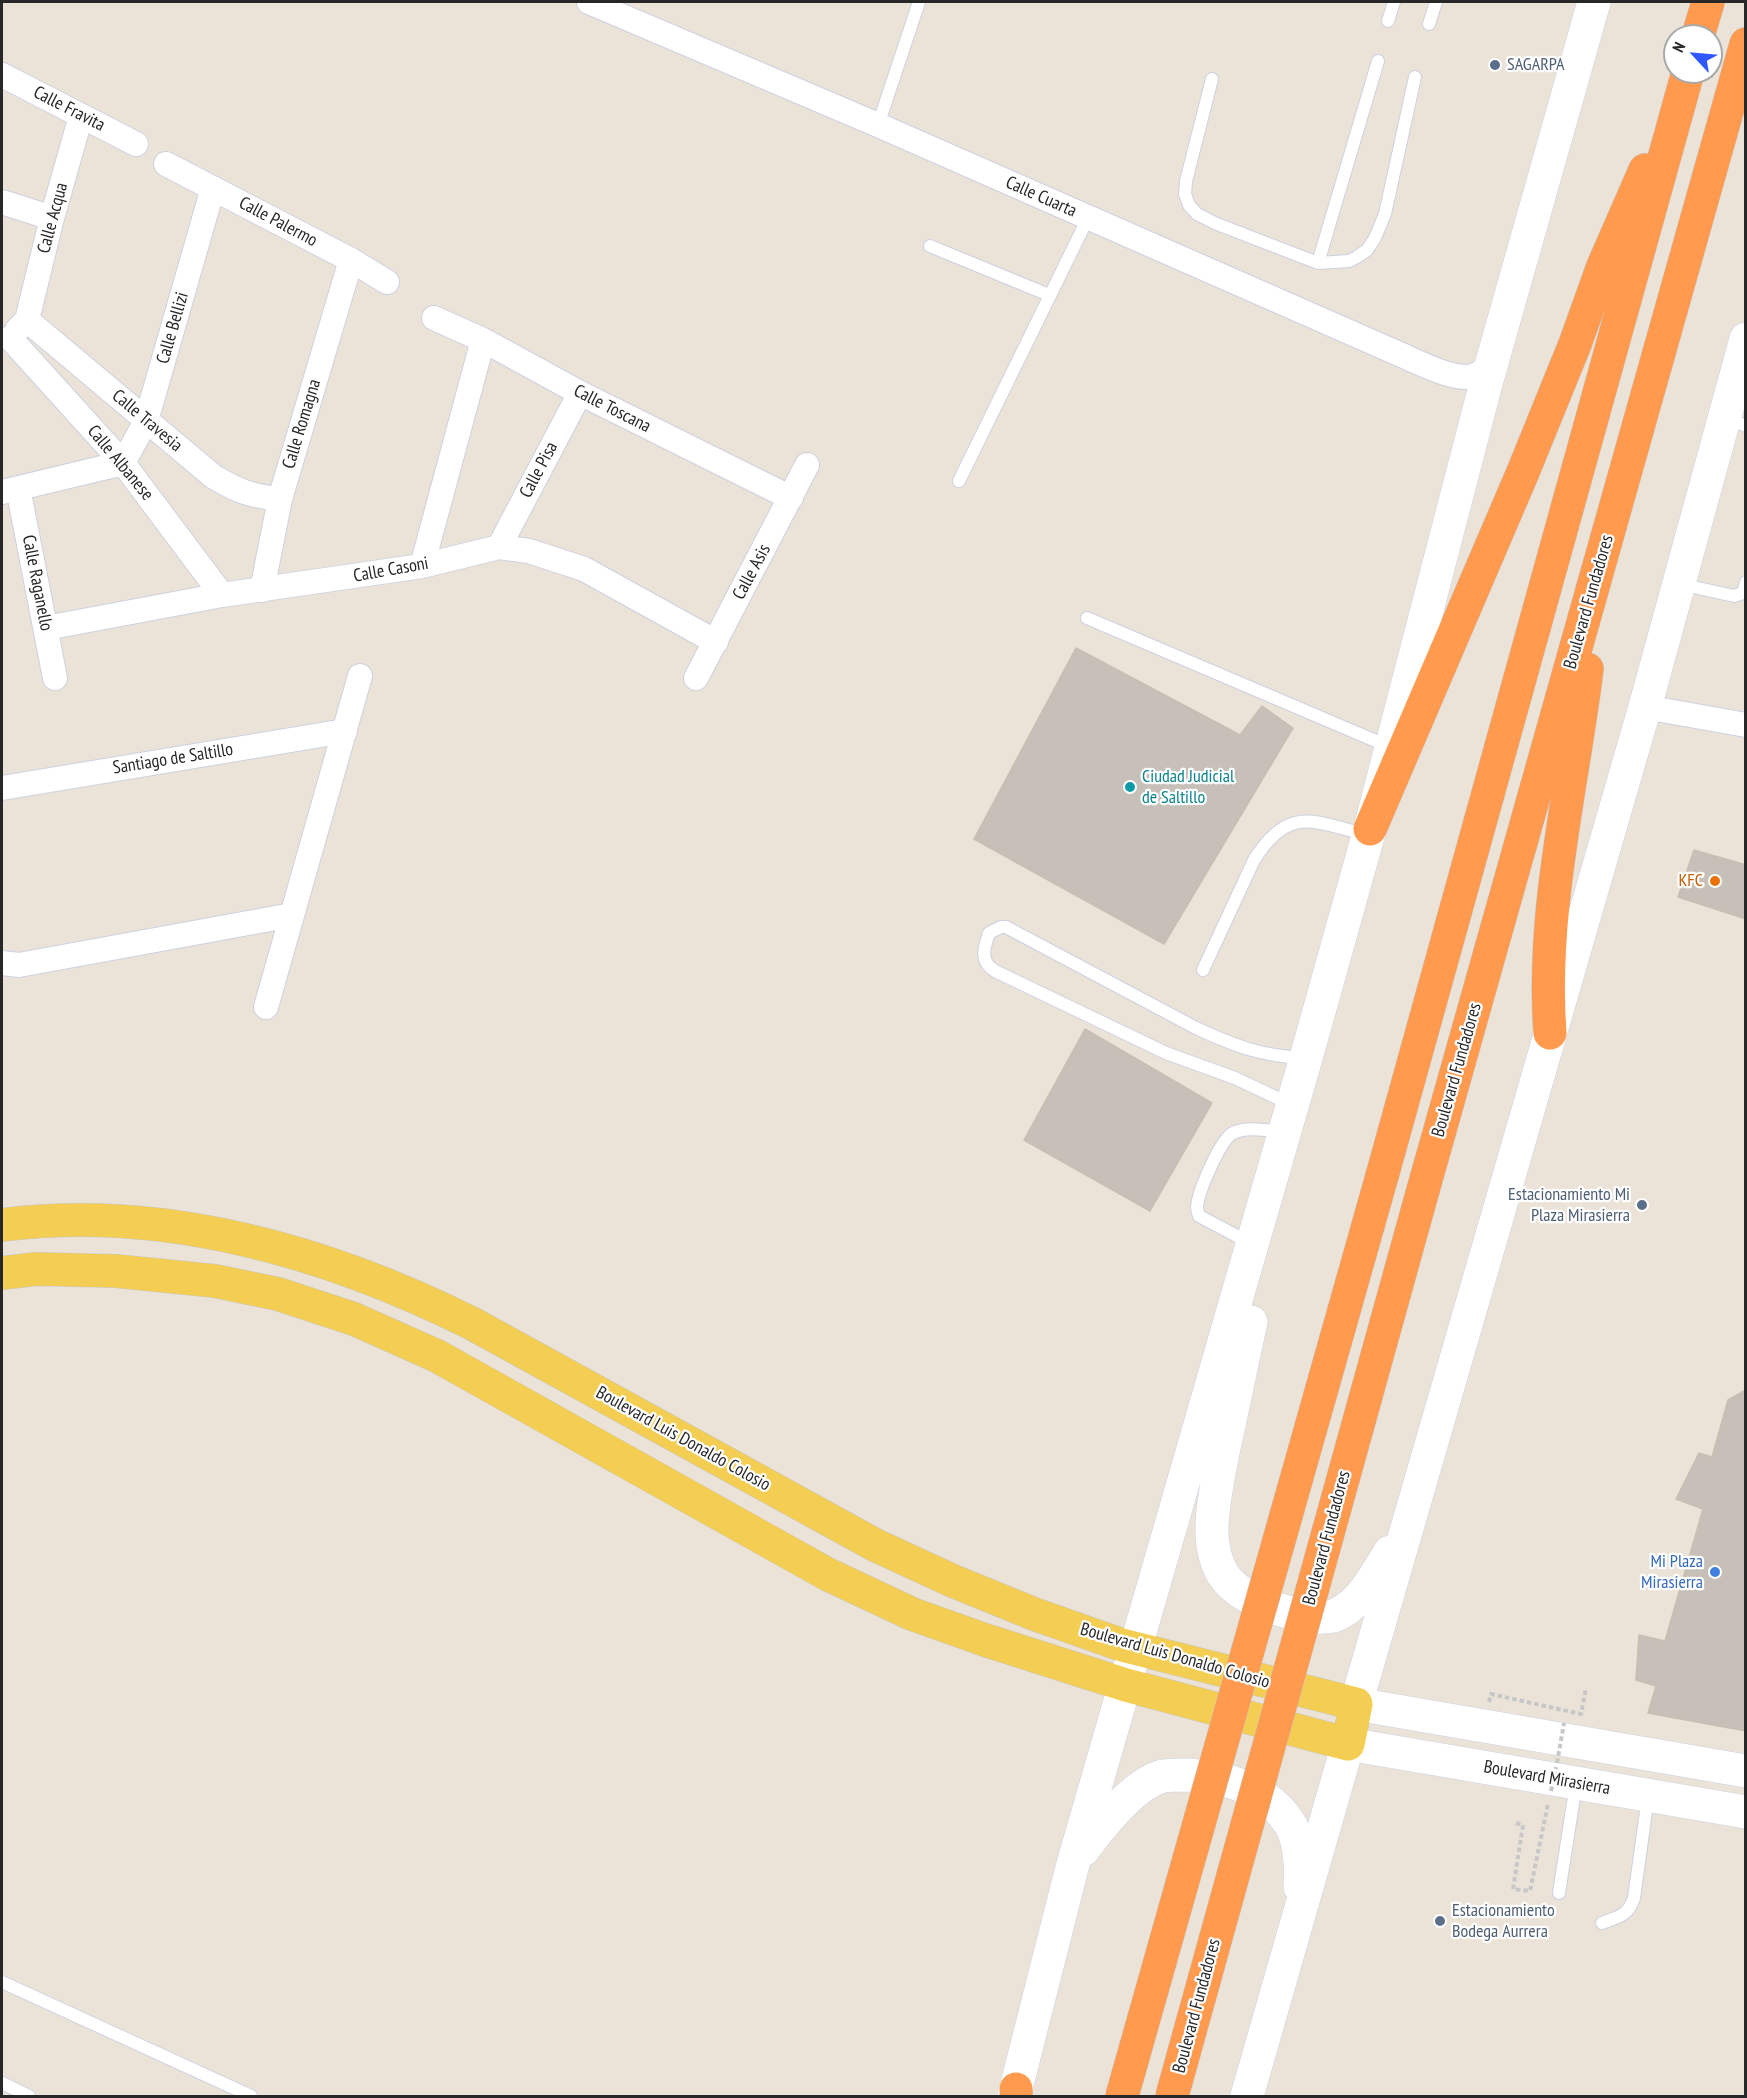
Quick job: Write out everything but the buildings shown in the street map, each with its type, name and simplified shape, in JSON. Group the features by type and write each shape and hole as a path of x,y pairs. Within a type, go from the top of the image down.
{"highway":[{"path":"1702,24 1708,2"},
{"name":"Boulevard Fundadores","path":"1172,2097 1423,1190 1746,44"},
{"path":"1122,2097 1382,1176 1685,84"},
{"path":"1369,832 1523,472 1624,213 1647,166 1676,117"},
{"path":"1550,1033 1547,1000 1549,942 1603,554"}],"main road":[{"path":"1015,2094 1072,1864 1287,1128 1369,832 1492,364 1594,2"},
{"path":"1247,2097 1348,1744 1356,1704 1679,584 1735,421 1746,339"},
{"path":"1287,1128 1269,1236 1218,1475 1212,1533 1219,1565 1231,1585 1244,1594 1291,1613 1314,1617 1332,1616 1344,1611 1358,1599 1408,1523"},
{"name":"Boulevard Luis Donaldo Colosio","path":"2,1225 33,1221 117,1221 194,1230 273,1246 351,1270 425,1300 508,1342 875,1545 953,1581 1024,1610 1135,1648 1356,1704"},
{"path":"2,1272 36,1269 116,1271 215,1281 278,1294 354,1319 437,1356 827,1574 912,1614 1126,1685 1348,1744"},
{"path":"1356,1704 1746,1771"},
{"name":"Boulevard Mirasierra","path":"1348,1744 1560,1776 1648,1795 1746,1812"},
{"path":"1072,1864 1121,1804 1149,1783 1163,1776 1184,1775 1236,1782 1254,1791 1276,1807 1290,1825 1297,1844 1301,1877 1300,1913"}],"street":[{"name":"Calle Cuarta","path":"589,2 878,125 1329,325 1435,369 1467,378 1492,364"},
{"name":"Calle Fravita","path":"2,75 136,144"},
{"name":"Calle Acqua","path":"27,320 52,218 81,116"},
{"name":"Calle Palermo","path":"166,164 351,260 387,282"},
{"name":"Calle Bellizi","path":"123,463 146,421 213,188"},
{"path":"2,202 52,218"},
{"name":"Calle Romagna","path":"262,590 280,499 351,260"},
{"name":"Calle Toscana","path":"434,318 483,340 580,393 791,498"},
{"path":"6,338 27,320"},
{"name":"Calle Travesia","path":"27,320 214,477 253,496 280,499"},
{"name":"Calle Albanese","path":"6,338 123,463 222,595"},
{"path":"422,566 483,340"},
{"name":"Calle Pisa","path":"499,547 580,393"},
{"path":"10,490 123,463"},
{"name":"Calle Asis","path":"696,678 807,465"},
{"name":"Calle Raganello","path":"10,490 46,628 55,678"},
{"name":"Calle Casoni","path":"46,628 222,595 422,566 499,547 530,550 584,570 716,642"},
{"path":"266,1007 360,676"},
{"path":"1645,707 1746,725"},
{"name":"Santiago de Saltillo","path":"2,788 345,731"},
{"path":"2,963 18,965 292,915"}],"lane":[{"path":"878,125 919,2"},
{"path":"1389,21 1394,2"},
{"path":"1429,24 1436,2"},
{"path":"1318,263 1378,61"},
{"path":"1212,79 1186,181 1185,194 1189,206 1197,214 1217,224 1318,263 1349,261 1367,250 1375,238 1385,214 1415,77"},
{"path":"959,481 1088,218"},
{"path":"930,246 1049,295"},
{"path":"1679,584 1734,596 1743,592 1746,582"},
{"path":"1087,618 1391,747"},
{"path":"1203,970 1254,860 1264,843 1275,832 1287,825 1313,821 1369,832"},
{"path":"1287,1128 1235,1078 1166,1053 987,966 983,959 989,933 1006,927 1228,1043 1251,1051 1306,1058"},
{"path":"1253,1245 1199,1216 1197,1208 1201,1191 1218,1151 1223,1142 1233,1133 1244,1130 1287,1128"},
{"path":"1559,1893 1560,1776"},
{"path":"1602,1923 1624,1914 1630,1909 1634,1898 1648,1795"},
{"path":"2,1982 251,2097"},
{"path":"2,2083 29,2097"}],"path":[{"path":"1516,1823 1523,1825 1513,1889 1530,1892 1560,1776 1564,1723"}],"place":[{"name":"SAGARPA","path":"1495,65"},
{"name":"Ciudad Judicial de Saltillo","path":"1130,787"},
{"name":"KFC","path":"1715,881"},
{"name":"Estacionamiento Mi Plaza Mirasierra","path":"1642,1205"},
{"name":"Mi Plaza Mirasierra","path":"1715,1572"},
{"name":"Estacionamiento Bodega Aurrera","path":"1440,1921"}]}
